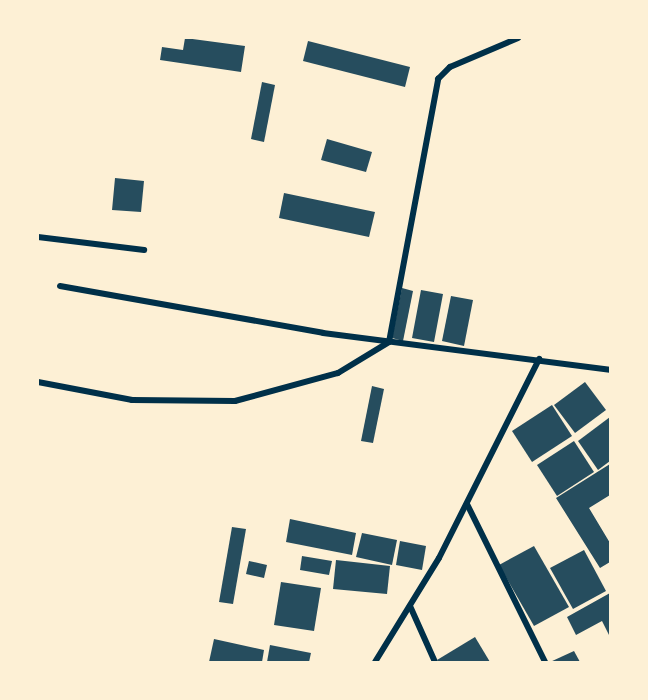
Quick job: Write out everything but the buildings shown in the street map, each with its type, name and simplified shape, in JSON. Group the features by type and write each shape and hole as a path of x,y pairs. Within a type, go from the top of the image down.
{"street":[{"path":"38,382 132,400 235,401 338,373 389,342 438,79 450,67 518,38"},
{"path":"38,237 144,250"},
{"path":"60,286 389,342 539,359 610,370"},
{"path":"375,663 467,504 539,359"},
{"path":"467,504 545,663"},
{"path":"410,606 435,663"}]}
